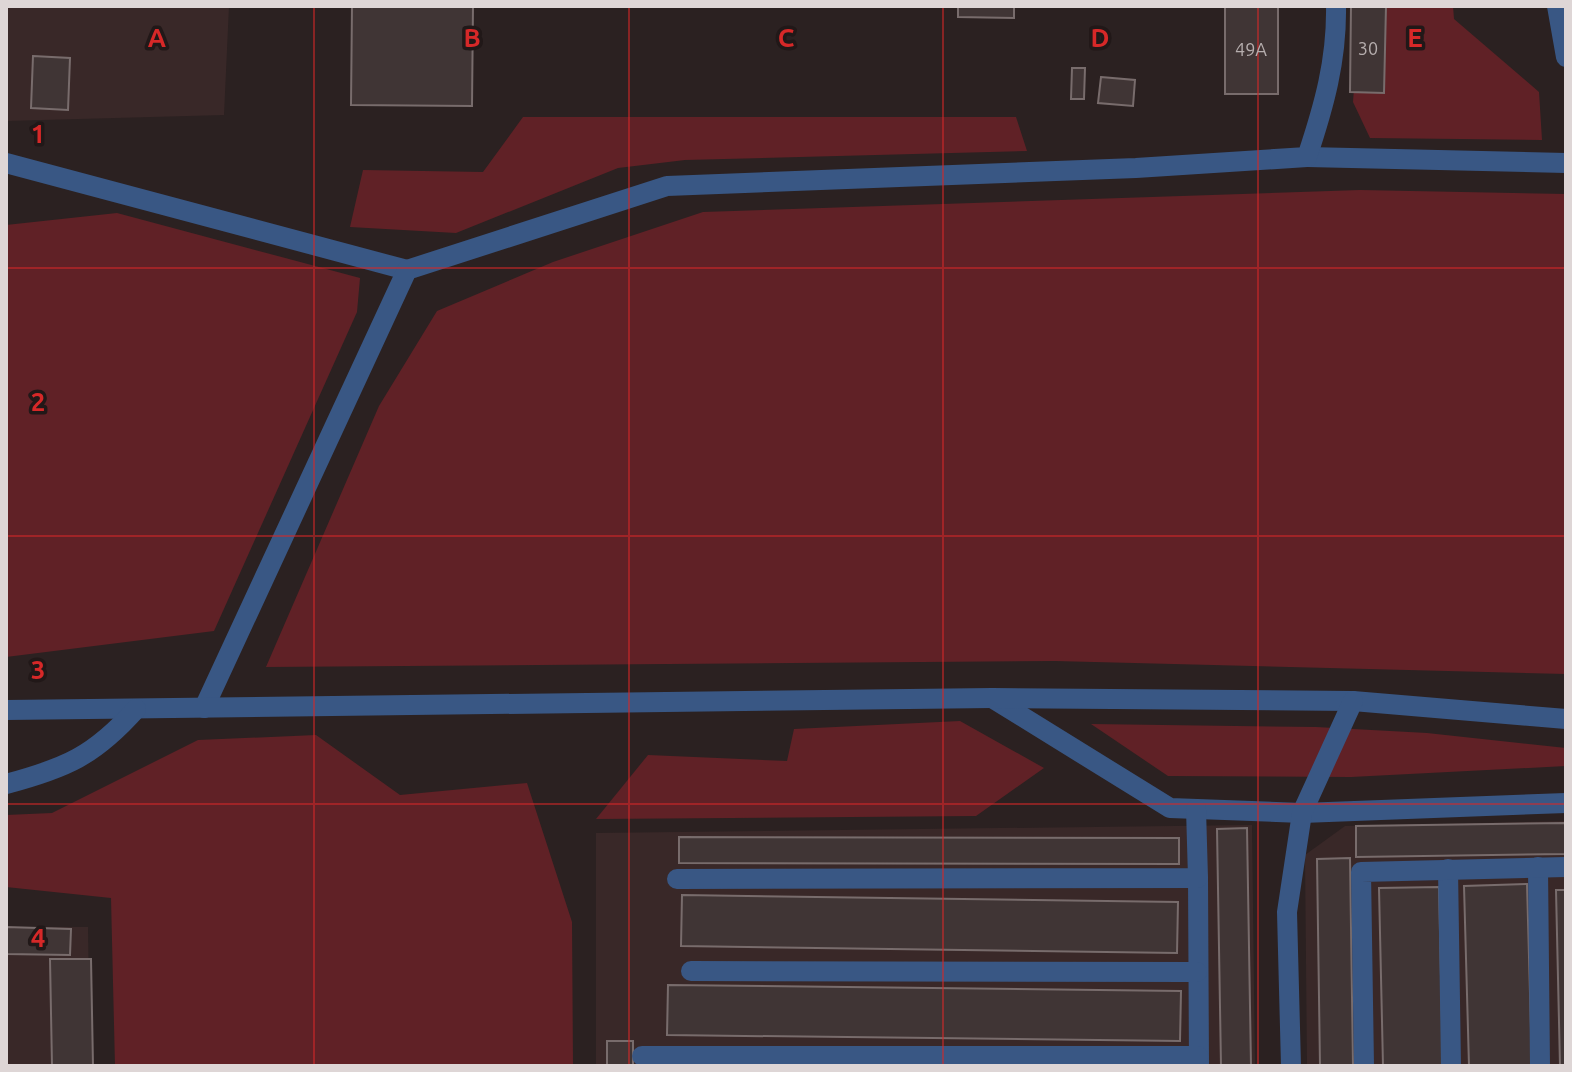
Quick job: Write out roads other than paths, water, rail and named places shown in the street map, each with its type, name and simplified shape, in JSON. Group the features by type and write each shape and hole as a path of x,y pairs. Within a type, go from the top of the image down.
{"street":[{"path":"1307,157 1329,84 1337,43 1336,6"},
{"path":"1557,6 1566,57"},
{"path":"6,163 407,270 667,186 1136,168 1307,157 1566,163"},
{"path":"204,708 407,270"},
{"path":"992,698 1170,808 1302,813 1566,803"},
{"path":"6,710 992,698 1353,701 1566,719"},
{"path":"1291,1066 1287,912 1302,813 1353,701"},
{"path":"6,784 61,769 109,739 136,709"},
{"path":"642,1056 1198,1061 1196,809"},
{"path":"1538,867 1540,1066"},
{"path":"1364,1066 1361,872 1566,867"},
{"path":"1448,869 1451,1066"},
{"path":"677,879 1198,878"},
{"path":"691,971 1197,972"}]}
